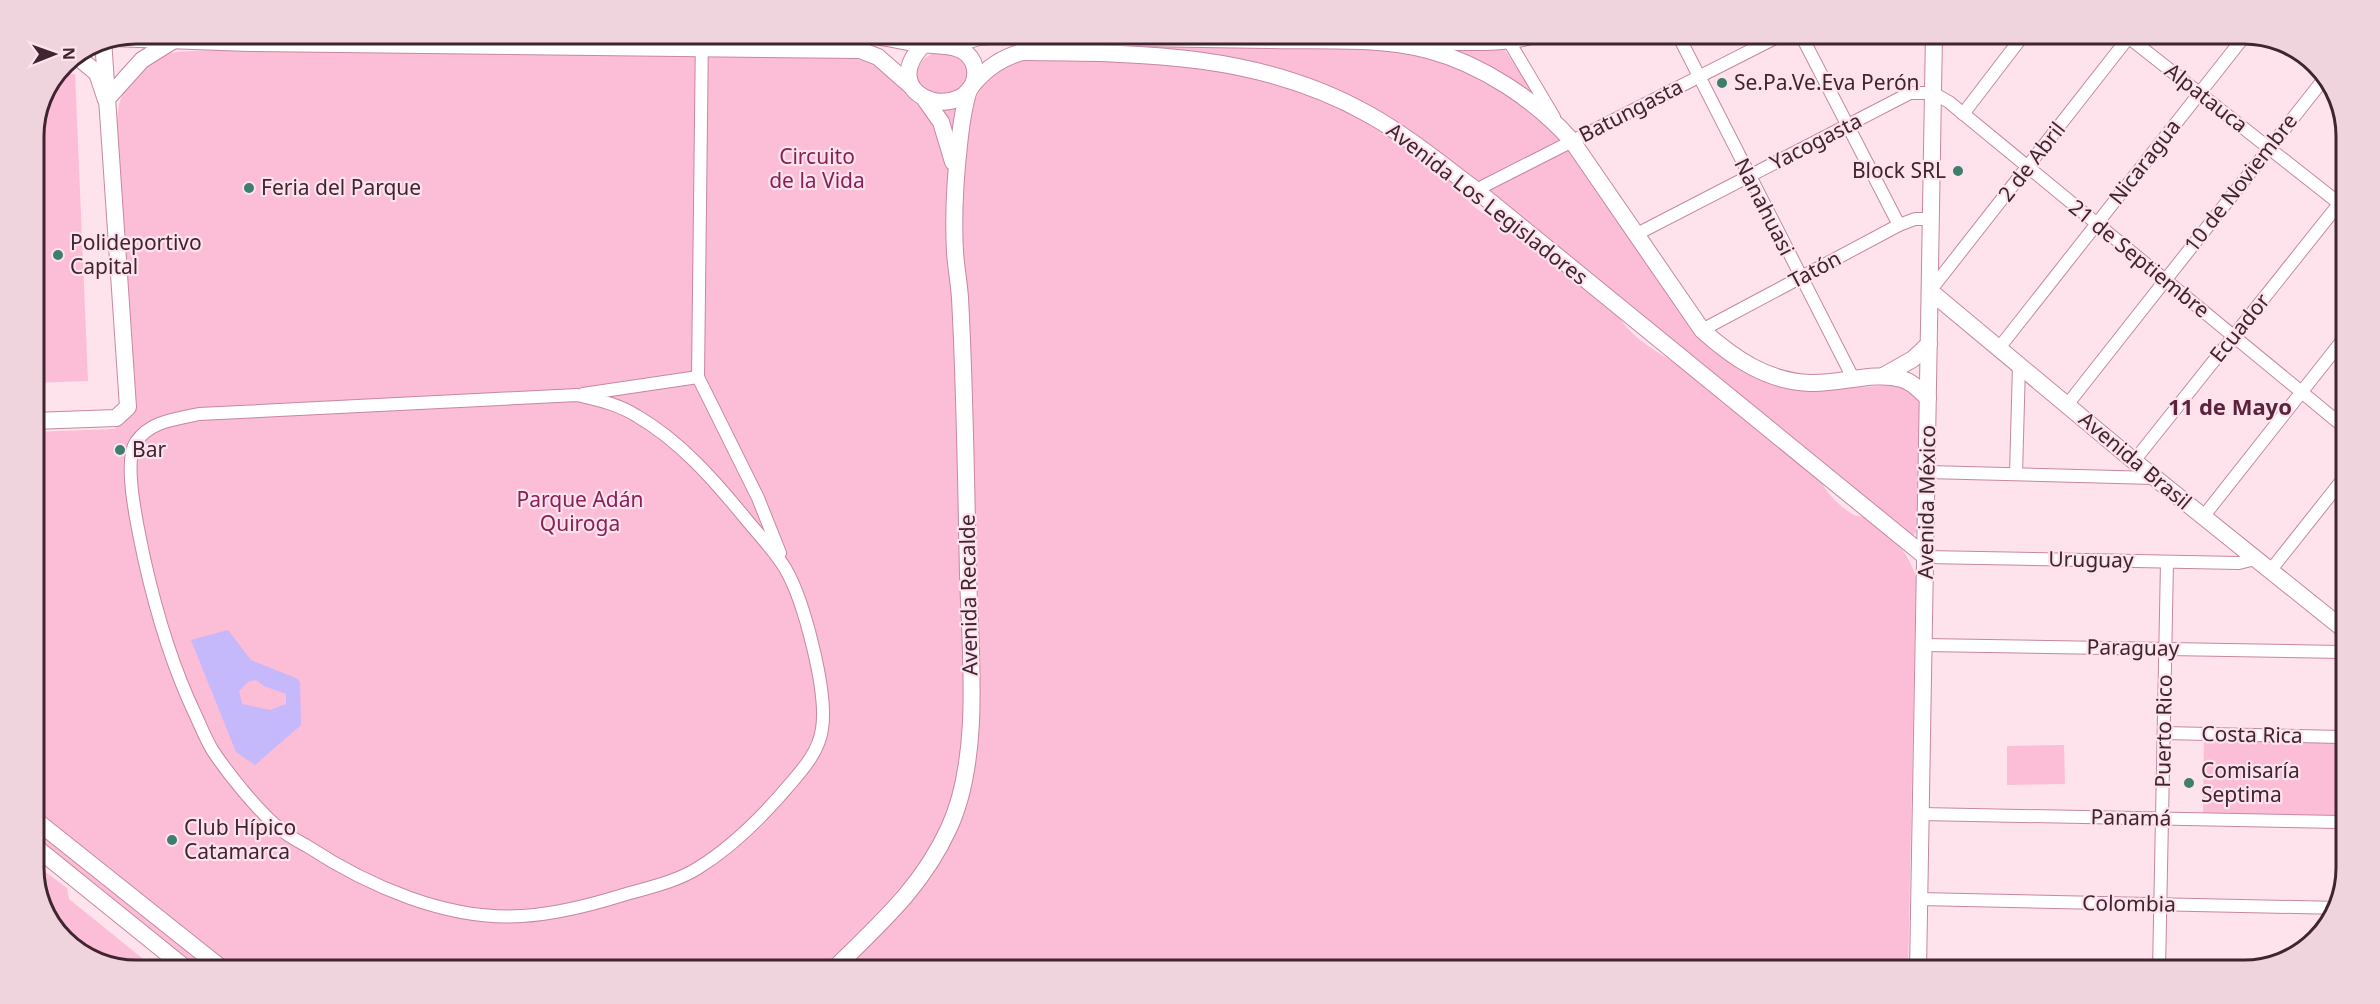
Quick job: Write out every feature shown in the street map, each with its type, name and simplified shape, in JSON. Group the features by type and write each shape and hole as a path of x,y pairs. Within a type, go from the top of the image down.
{"main road":[{"path":"106,100 142,60 168,44"},
{"path":"765,44 860,50 878,57 924,98 948,102 962,96 971,86 976,72 970,58 959,49 939,44"},
{"path":"910,86 908,69 921,44"},
{"name":"Avenida Los Legisladores","path":"949,46 956,44"},
{"name":"Avenida Los Legisladores","path":"971,86 989,68 1004,58 1022,52 1097,44"},
{"name":"Avenida Los Legisladores","path":"1138,44 1244,67 1324,92 1368,114 1388,127 1476,190 1926,557"},
{"name":"Avenida Los Legisladores","path":"1398,44 1429,50 1477,69 1503,84 1559,126 1572,141 1702,330 1726,352 1767,374 1810,383 1883,376 1904,379 1928,398"},
{"name":"Avenida México","path":"1918,960 1934,44"},
{"path":"44,421 116,418 125,412 128,402 104,49"},
{"path":"84,62 97,73 106,100"},
{"name":"Avenida Recalde","path":"843,960 904,900 931,863 950,826 962,788 968,755 971,714 964,367 955,237 956,174 963,110 971,86"},
{"name":"Avenida Recalde","path":"924,98 941,122 956,174"},
{"name":"Avenida Brasil","path":"1930,291 2134,461 2336,623"},
{"name":"Avenida Los Legisladores","path":"1883,376 1913,359 1929,344"},
{"path":"44,827 211,960"},
{"path":"44,854 175,960"}],"street":[{"path":"698,377 577,395 199,414 160,423 144,432 134,444 130,455 136,517 153,597 180,683 212,750 242,789 280,829 366,880 414,899 451,909 491,915 522,916 594,904 685,875 720,852 754,821 801,772 818,743 823,726 815,656 804,614 758,498 698,377 702,44"},
{"path":"1511,44 1559,126"},
{"name":"Nanahuasi","path":"1682,44 1748,177 1854,380"},
{"name":"Batungasta","path":"1476,190 1763,44"},
{"path":"1806,44 1899,225"},
{"path":"1964,114 2017,44"},
{"name":"2 de Abril","path":"1930,291 2121,44"},
{"name":"Alpatauca","path":"2139,44 2269,147 2336,196"},
{"name":"Nicaragua","path":"1999,348 2238,44"},
{"name":"10 de Noviembre","path":"2067,405 2320,83"},
{"name":"Yacogasta","path":"1636,234 1910,93 1933,93"},
{"name":"21 de Septiembre","path":"1933,93 1964,114 2029,166 2096,224 2336,420"},
{"name":"Ecuador","path":"2134,461 2336,212"},
{"name":"Tatón","path":"1702,330 1899,225 1915,219 1931,219"},
{"path":"2203,517 2336,348"},
{"path":"2016,474 2019,365"},
{"path":"577,395 615,404 638,416 672,440 726,494 772,549 787,572"},
{"path":"1927,472 2154,477"},
{"path":"2270,571 2336,488"},
{"name":"Uruguay","path":"1926,557 2239,563 2255,559"},
{"name":"Puerto Rico","path":"2159,960 2167,562"},
{"name":"Paraguay","path":"1924,645 2336,652"},
{"name":"Costa Rica","path":"2164,733 2336,737"},
{"name":"Panamá","path":"1921,814 2336,822"},
{"name":"Colombia","path":"1919,899 2328,908"}],"green space":[{"path":"1138,45 1299,46 1403,52 1428,56 1451,64 1501,90 1545,125 1572,152 1721,355 1836,389 1891,385 1908,388 1918,400 1919,405 1917,531 1910,536 1370,109 1138,47"},
{"name":"Parque Adán Quiroga","path":"230,48 852,57 875,66 900,86 922,110 971,108 989,78 1000,69 1014,63 1039,59 1106,59 1203,68 1267,81 1329,102 1363,119 1456,182 1463,195 1474,207 1488,216 1502,220 1618,315 1640,340 1688,372 1820,479 1842,507 1854,515 1870,519 1885,530 1904,552 1916,577 1908,960 221,960 44,820 44,432 114,429 131,416 136,398 117,122 120,100 129,84 157,57 173,52"},
{"path":"1441,48 1501,48 1505,50 1540,103"},
{"path":"946,52 963,60 969,72 961,87 950,93 943,93 920,87 915,72 921,62 927,56"},
{"name":"Polideportivo Capital","path":"59,84 75,84 88,381 44,383 44,129 47,111"},
{"path":"2204,740 2336,742 2336,816 2203,814"},
{"path":"2064,745 2065,784 2007,785 2007,746"},
{"path":"44,834 203,960 186,960 44,848"},
{"path":"44,871 67,888 69,899 144,960 117,959 100,954 79,942 62,925 56,915 48,898"}],"shaded area":[{"path":"228,630 251,660 298,679 301,725 255,765 236,752 191,640","holes":["256,680 264,686 286,694 286,704 270,710 242,704 239,691 248,682"]}],"place":[{"name":"Se.Pa.Ve.Eva Perón","path":"1722,83"},
{"name":"Block SRL","path":"1958,171"},
{"name":"Feria del Parque","path":"249,188"},
{"name":"Polideportivo Capital","path":"58,255"},
{"name":"Bar","path":"120,450"},
{"name":"Comisaría Septima","path":"2189,783"},
{"name":"Club Hípico Catamarca","path":"172,840"}],"district":[{"name":"11 de Mayo","path":"2230,407"}],"park label":[{"name":"Circuito de la Vida","path":"817,169"}]}
